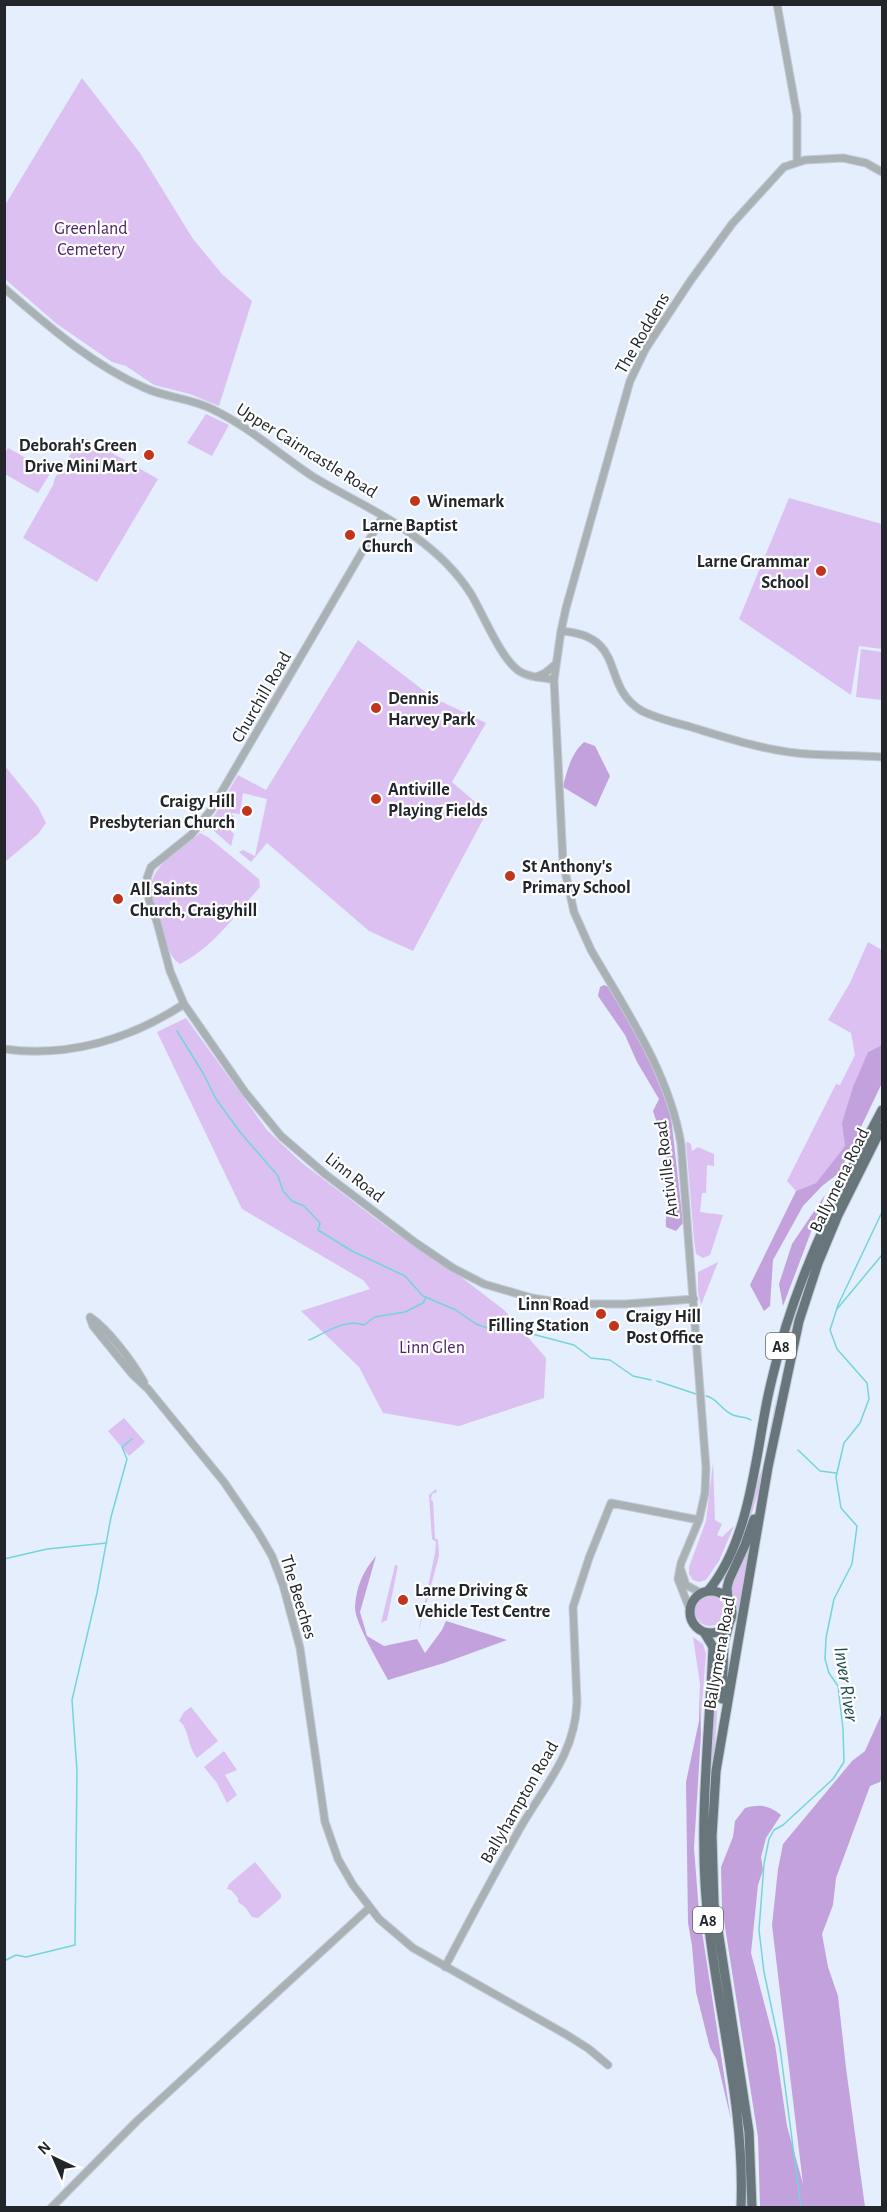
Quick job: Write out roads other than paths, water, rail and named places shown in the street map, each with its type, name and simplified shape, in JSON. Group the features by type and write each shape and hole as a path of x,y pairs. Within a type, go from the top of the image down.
{"highway":[{"name":"Ballymena Road","path":"705,1592 721,1573 730,1555 742,1519 756,1465 775,1366 797,1292 835,1202 882,1110"},
{"name":"Ballymena Road","path":"752,2206 750,2132 714,1904 712,1836 716,1771 768,1467 791,1352 808,1292 838,1215 882,1127"},
{"name":"A8","path":"716,1771 722,1710 724,1643 733,1611 728,1599 727,1588 752,1528 768,1467"},
{"path":"705,1592 719,1592 728,1599"},
{"name":"A8","path":"704,1632 693,1624 690,1610 696,1597 705,1592"},
{"path":"704,1632 718,1632 729,1624"},
{"name":"Ballymena Road","path":"704,1632 713,1647 703,1813 703,1851 709,1928 738,2109 741,2208"}],"street":[{"path":"777,4 797,115 797,162"},
{"name":"The Roddens","path":"554,680 561,631 624,398 637,367 665,318 722,237 784,167 817,158 843,158 866,164 882,172"},
{"name":"Upper Cairncastle Road","path":"4,288 86,354 153,392 197,403 219,412 312,476 383,516 424,543 451,569 470,592 512,665 526,675 554,680"},
{"name":"Churchill Road","path":"147,878 155,863 191,835 216,803 383,516"},
{"path":"561,631 584,635 599,644 609,657 622,692 636,707 650,715 781,751 805,754 882,756"},
{"path":"536,677 546,673 556,664"},
{"name":"Antiville Road","path":"554,680 561,842 568,893 581,930 652,1058 670,1097 681,1144 705,1467 705,1493 699,1520 680,1568 678,1584 690,1610"},
{"name":"Linn Road","path":"147,878 149,900 166,960 184,1004 250,1099 281,1136 326,1174 416,1243 453,1268 496,1288 553,1302 596,1305 694,1299"},
{"path":"4,1049 23,1052 55,1052 87,1046 126,1034 184,1004"},
{"name":"The Beeches","path":"89,1317 98,1322 120,1348 148,1389 224,1482 272,1556 283,1585 300,1648 326,1829 342,1865 369,1908 401,1939 445,1967 567,2035 608,2065"},
{"name":"Ballyhampton Road","path":"445,1967 520,1828 560,1765 571,1741 578,1702 573,1607 611,1503 699,1520"},
{"path":"680,1568 686,1585 705,1592"},
{"path":"51,2208 137,2121 369,1908"}],"waterway":[{"path":"177,1031 216,1099 240,1132 278,1176 283,1191 292,1201 304,1206 320,1223 318,1230 352,1251 405,1276 423,1296 456,1310 476,1324 493,1330 509,1328 574,1345 591,1358 610,1360 633,1376 651,1380"},
{"name":"Inver River","path":"801,2208 780,2048 764,1972 759,1930 764,1864 769,1839 774,1830 783,1825 833,1779 844,1762 838,1686 829,1673 825,1659 826,1638 834,1599 852,1564 857,1526 841,1508 836,1477 844,1443 860,1423 869,1399 867,1383 837,1349 830,1330 838,1305 882,1212"},
{"path":"837,1309 882,1255"},
{"path":"309,1340 343,1325 350,1323 364,1325 375,1317 405,1312 423,1303 426,1298"},
{"path":"657,1381 696,1394"},
{"path":"706,1396 731,1414 751,1420"},
{"path":"4,1961 16,1955 26,1957 75,1945 77,1771 72,1700 97,1593 111,1517 127,1459 122,1447 132,1439"},
{"path":"798,1450 820,1471 836,1473"},
{"path":"4,1559 47,1549 107,1543"}],"place":[{"name":"Deborah's Green Drive Mini Mart","path":"149,455"},
{"name":"Winemark","path":"415,501"},
{"name":"Larne Baptist Church","path":"350,535"},
{"name":"Larne Grammar School","path":"821,571"},
{"name":"Dennis Harvey Park","path":"376,708"},
{"name":"Antiville Playing Fields","path":"376,799"},
{"name":"Craigy Hill Presbyterian Church","path":"247,811"},
{"name":"St Anthony's Primary School","path":"510,876"},
{"name":"All Saints Church, Craigyhill","path":"118,899"},
{"name":"Linn Road Filling Station","path":"601,1314"},
{"name":"Craigy Hill Post Office","path":"614,1326"},
{"name":"Larne Driving & Vehicle Test Centre","path":"403,1600"}],"park label":[{"name":"Greenland Cemetery","path":"91,238"},
{"name":"Linn Glen","path":"432,1347"}]}
